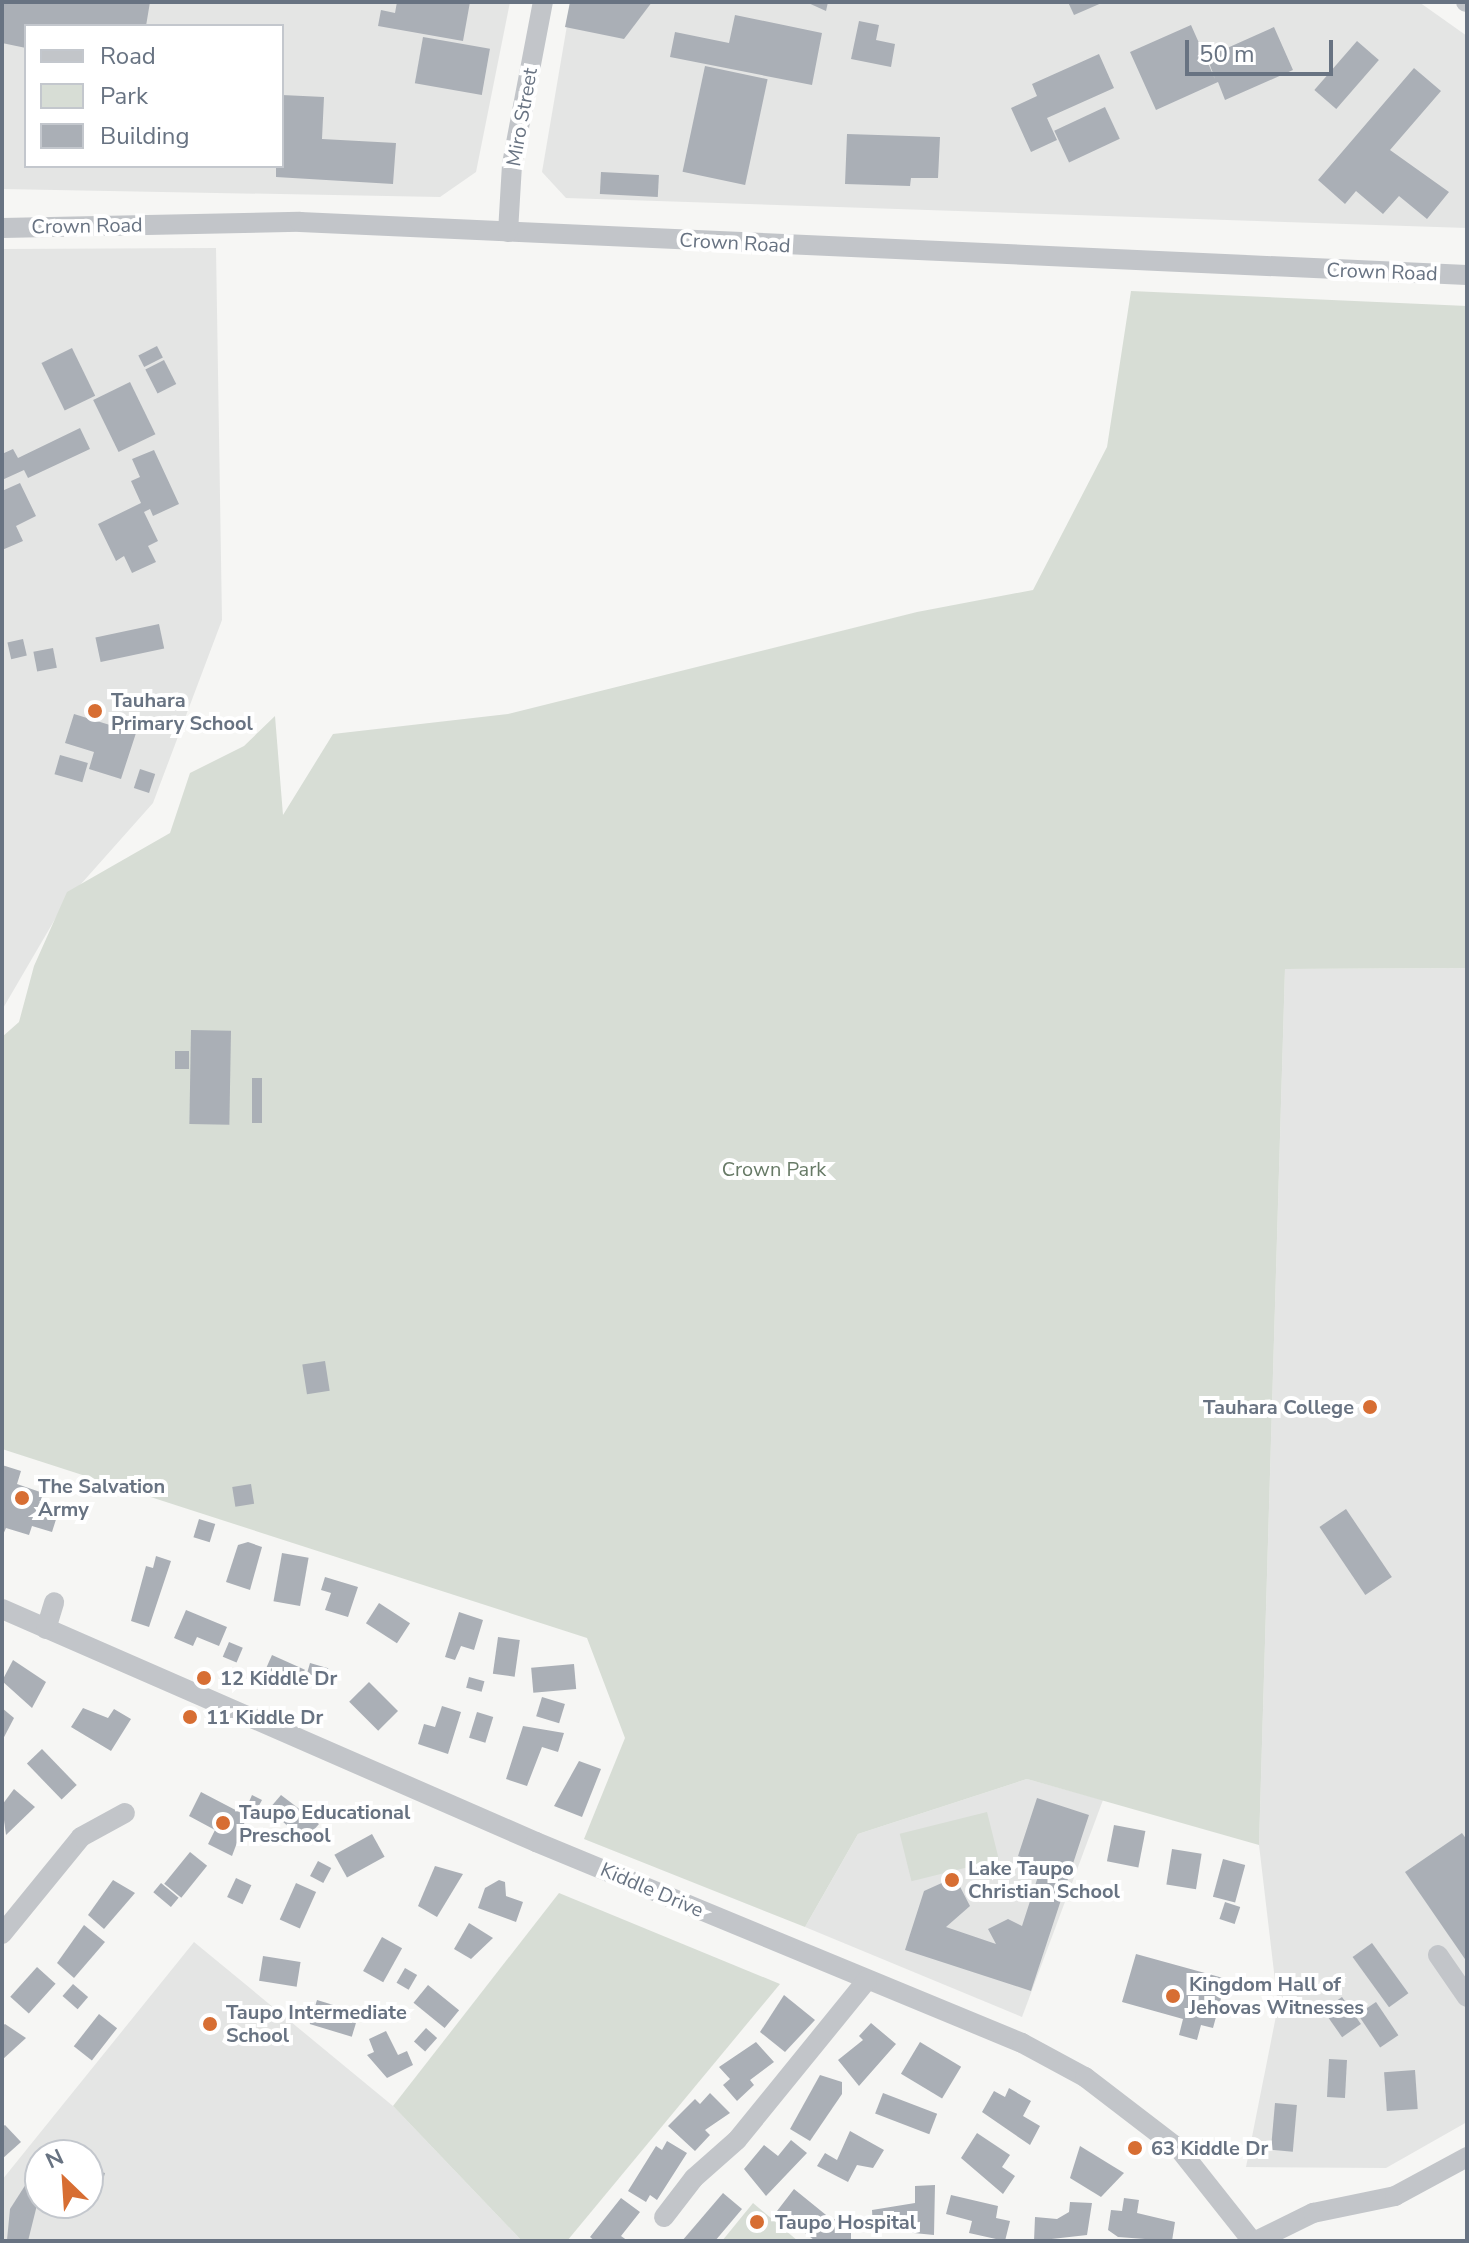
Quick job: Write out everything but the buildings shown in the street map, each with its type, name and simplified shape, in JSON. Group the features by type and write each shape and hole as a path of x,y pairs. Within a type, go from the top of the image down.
{"street":[{"name":"Miro Street","path":"508,232 512,164 543,2"},
{"name":"Crown Road","path":"2,228 300,222 1467,275"},
{"path":"46,1629 54,1602"},
{"name":"Kiddle Drive","path":"2,1609 867,1980 1022,2043 1085,2077 1180,2150 1254,2241"},
{"path":"2,1934 81,1837 125,1813"},
{"path":"1438,1955 1467,1997"},
{"path":"664,2217 694,2178 737,2140 867,1980"},
{"path":"1254,2241 1313,2213 1395,2196 1465,2163"}],"shaded area":[{"path":"2,2 510,2 476,172 440,197 2,189"},
{"path":"571,2 1419,2 1467,36 1467,228 566,198 542,172"},
{"name":"Tauhara Primary School","path":"216,248 222,620 153,803 65,902 2,1010 2,249"},
{"name":"Tauhara College","path":"1467,968 1467,2122 1386,2168 1246,2167 1278,2006 1259,1845 1285,969"},
{"name":"Lake Taupo Christian School","path":"1027,1779 1103,1800 1022,2017 805,1927 858,1834"},
{"name":"Taupo Intermediate School","path":"194,1942 393,2106 522,2241 2,2241 2,2180 24,2153 24,2219 104,2219 104,2139 35,2139"}],"green space":[{"name":"Crown Park","path":"1131,291 1467,306 1467,968 1285,969 1259,1845 1027,1779 858,1834 805,1927 584,1839 625,1738 587,1638 2,1449 2,1037 19,1022 34,966 67,892 170,833 190,773 244,746 275,716 283,815 333,734 508,714 917,612 1033,590 1107,447"},
{"path":"987,1812 999,1860 912,1881 900,1834"},
{"path":"559,1893 780,1984 567,2241 522,2241 393,2106"},
{"name":"Taupo Hospital","path":"753,2203 798,2241 722,2241"}],"place":[{"name":"Tauhara Primary School","path":"95,711"},
{"name":"Tauhara College","path":"1370,1407"},
{"name":"The Salvation Army","path":"22,1498"},
{"name":"12 Kiddle Dr","path":"204,1678"},
{"name":"11 Kiddle Dr","path":"190,1717"},
{"name":"Taupo Educational Preschool","path":"223,1823"},
{"name":"Lake Taupo Christian School","path":"952,1880"},
{"name":"Kingdom Hall of Jehovas Witnesses","path":"1173,1996"},
{"name":"Taupo Intermediate School","path":"210,2024"},
{"name":"63 Kiddle Dr","path":"1135,2148"},
{"name":"Taupo Hospital","path":"757,2222"}]}
